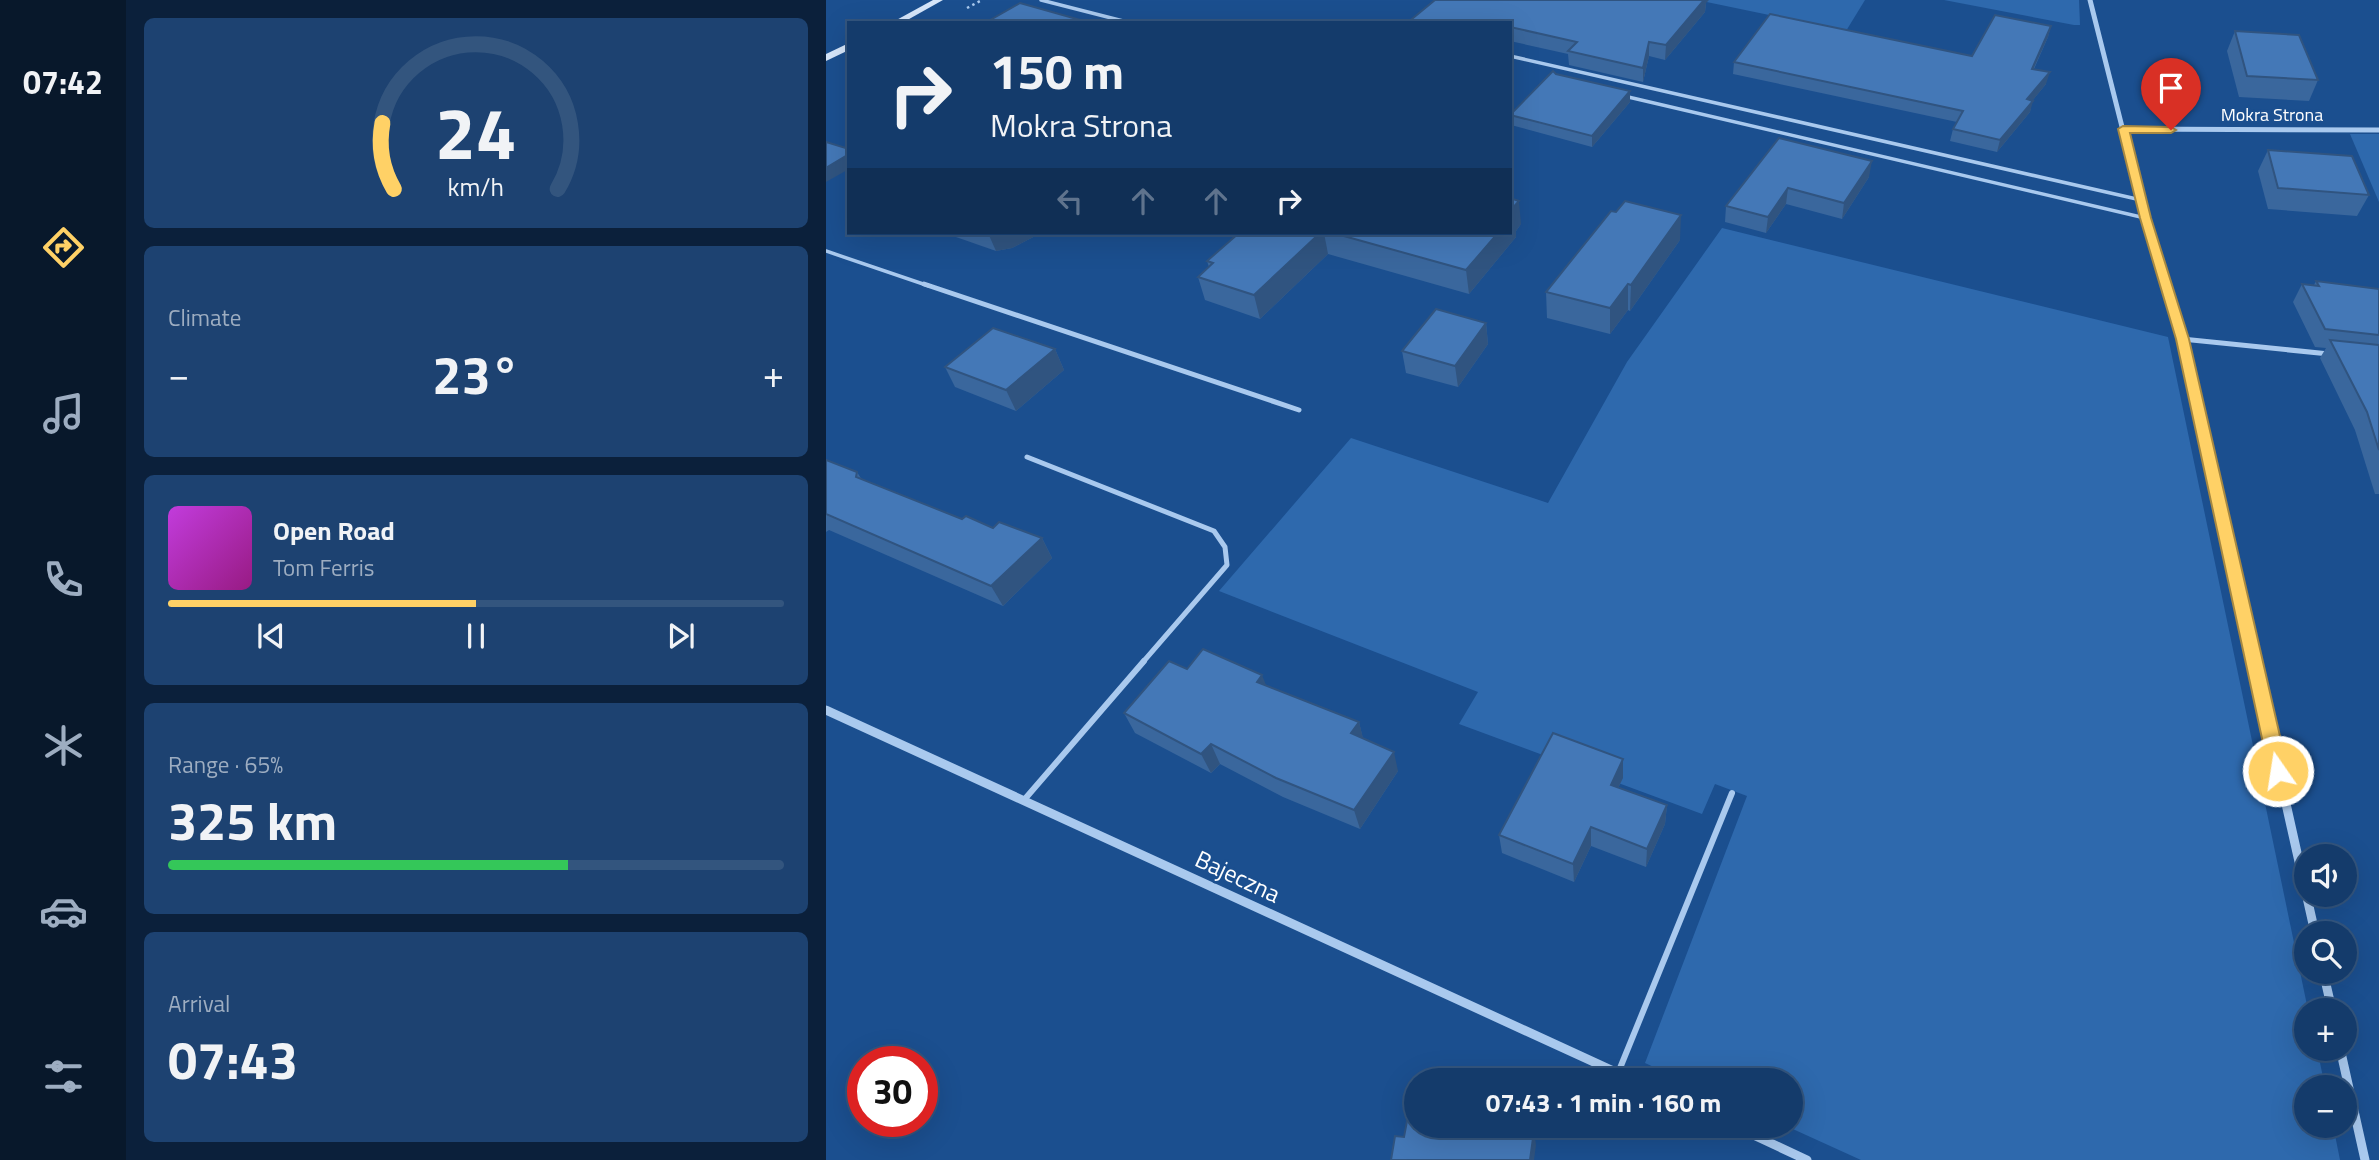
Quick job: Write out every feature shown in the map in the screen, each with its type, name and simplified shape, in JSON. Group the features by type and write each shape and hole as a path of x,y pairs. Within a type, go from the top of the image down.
{"main road":[{"path":"899,21 939,0"},
{"path":"826,58 847,47"}],"street":[{"path":"2090,0 2141,200 2182,339 2312,921"},
{"name":"Mokra Strona","path":"2123,129 2379,130"},
{"name":"Bajeczna","path":"826,710 1607,1068"},
{"path":"2343,1061 2365,1160"},
{"path":"1760,1138 1807,1160"}],"lane":[{"path":"1041,0 1123,21"},
{"path":"1512,56 2141,200"},
{"path":"1624,96 2146,218"},
{"path":"826,251 1298,410"},
{"path":"2182,339 2340,355"},
{"path":"1024,800 1227,565 1225,547 1214,531 1027,457"},
{"path":"1620,1068 1732,793"}],"shaded area":[{"path":"1697,0 1865,0 1846,31"},
{"path":"1944,0 2079,0 2080,25 2074,25"},
{"path":"2350,134 2379,134 2379,202"},
{"path":"1722,228 2168,337 2294,943 2294,984 2303,984 2306,998 2294,998 2294,1061 2320,1061 2323,1075 2294,1075 2294,1138 2336,1138 2340,1160 1861,1160 1803,1134 1803,1068 1656,1068 1645,1063 1747,796 1715,784 1702,814 1459,724 1478,692 1219,591 1351,438 1548,503 1627,362"}],"building":[{"path":"1435,0 1704,0 1666,45 1649,42 1643,68 1568,51 1577,42 1512,27 1512,21 1409,21"},
{"path":"1020,3 1084,21 988,21"},
{"path":"1770,14 1972,56 1995,15 2051,26 2032,69 2050,72 2027,99 2033,101 2000,140 1953,129 1963,111 1734,62"},
{"path":"2235,31 2299,35 2318,80 2247,76"},
{"path":"1553,71 1556,74 1630,91 1592,136 1512,116"},
{"path":"1779,138 1872,161 1844,203 1788,188 1768,217 1726,206"},
{"path":"826,142 847,148 847,155 826,168"},
{"path":"2268,150 2352,156 2369,195 2278,188"},
{"path":"1512,199 1519,201 1512,209"},
{"path":"1625,201 1681,215 1631,285 1628,284 1610,308 1546,292 1611,211 1616,212"},
{"path":"1237,235 1318,235 1254,295 1198,277 1213,263 1207,261"},
{"path":"1340,235 1496,235 1466,270"},
{"path":"2316,281 2379,289 2379,335 2325,329 2302,284 2319,286"},
{"path":"1436,309 1486,323 1455,366 1402,351"},
{"path":"993,328 1055,349 1006,390 945,367"},
{"path":"2330,340 2379,345 2379,450 2367,412"},
{"path":"826,460 857,472 856,477 962,519 966,516 993,528 999,522 1042,538 991,586 826,514"},
{"path":"1203,649 1262,675 1257,682 1359,722 1351,733 1394,752 1354,810 1276,778 1211,744 1201,754 1124,713 1169,661 1187,669"},
{"path":"1553,733 1623,759 1611,785 1667,805 1647,849 1591,827 1573,864 1499,835"},
{"path":"1395,1136 1533,1138 1530,1160 1391,1160"}],"route":[{"path":"2171,130 2123,129 2182,339 2278,771"}]}
